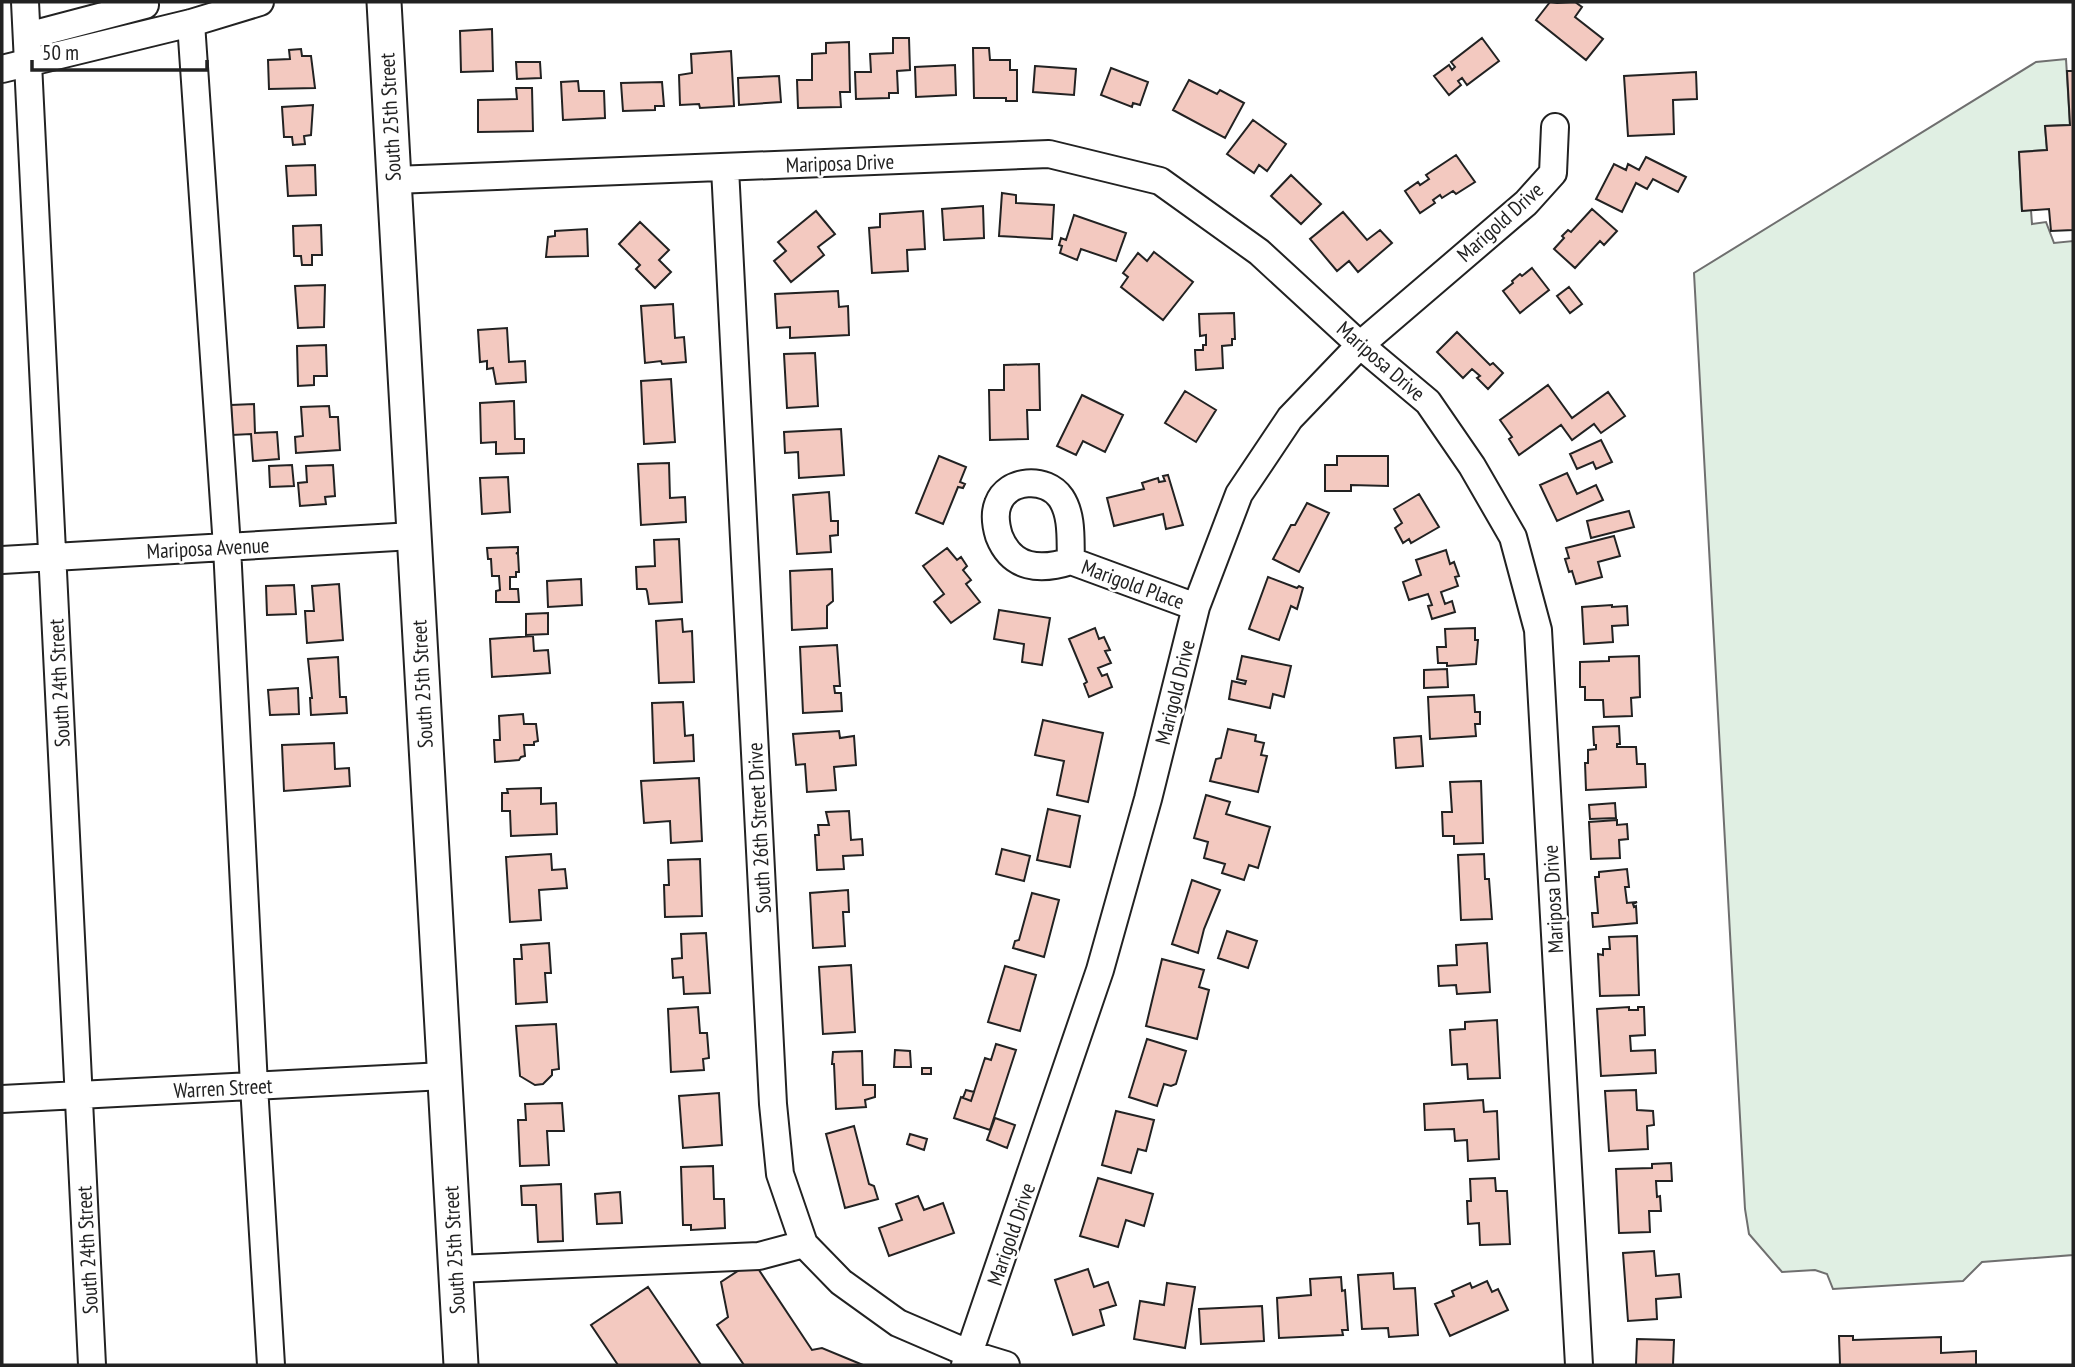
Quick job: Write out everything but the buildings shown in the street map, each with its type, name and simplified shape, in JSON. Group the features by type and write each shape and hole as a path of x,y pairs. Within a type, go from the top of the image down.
{"main road":[{"name":"South 25th Street","path":"384,2 461,1365"}],"street":[{"name":"South 24th Street","path":"25,2 92,1365"},
{"path":"28,48 191,23 260,2"},
{"path":"2,69 28,48 145,5"},
{"path":"191,23 227,547 271,1365"},
{"name":"Marigold Drive","path":"968,1359 1100,970 1148,799 1196,607 1239,494 1290,418 1360,345 1526,203 1553,173 1556,127"},
{"name":"Mariposa Drive","path":"394,180 1049,154 1160,181 1259,252 1360,345 1429,402 1472,466 1513,537 1538,630 1579,1365"},
{"name":"South 26th Street Drive","path":"725,168 773,1104 780,1174 804,1244 841,1282 898,1323 968,1359 1006,1365"},
{"name":"Mariposa Avenue","path":"2,560 413,536"},
{"name":"Marigold Place","path":"1070,561 1196,607"},
{"name":"Warren Street","path":"2,1100 444,1076"},
{"path":"456,1269 759,1256 804,1244"}],"green space":[{"path":"2066,59 2070,125 2045,126 2047,150 2019,152 2022,211 2031,210 2032,224 2046,222 2054,243 2073,241 2073,1255 1982,1262 1963,1281 1833,1289 1827,1274 1815,1270 1782,1272 1749,1234 1745,1209 1694,273 2036,62"}]}
